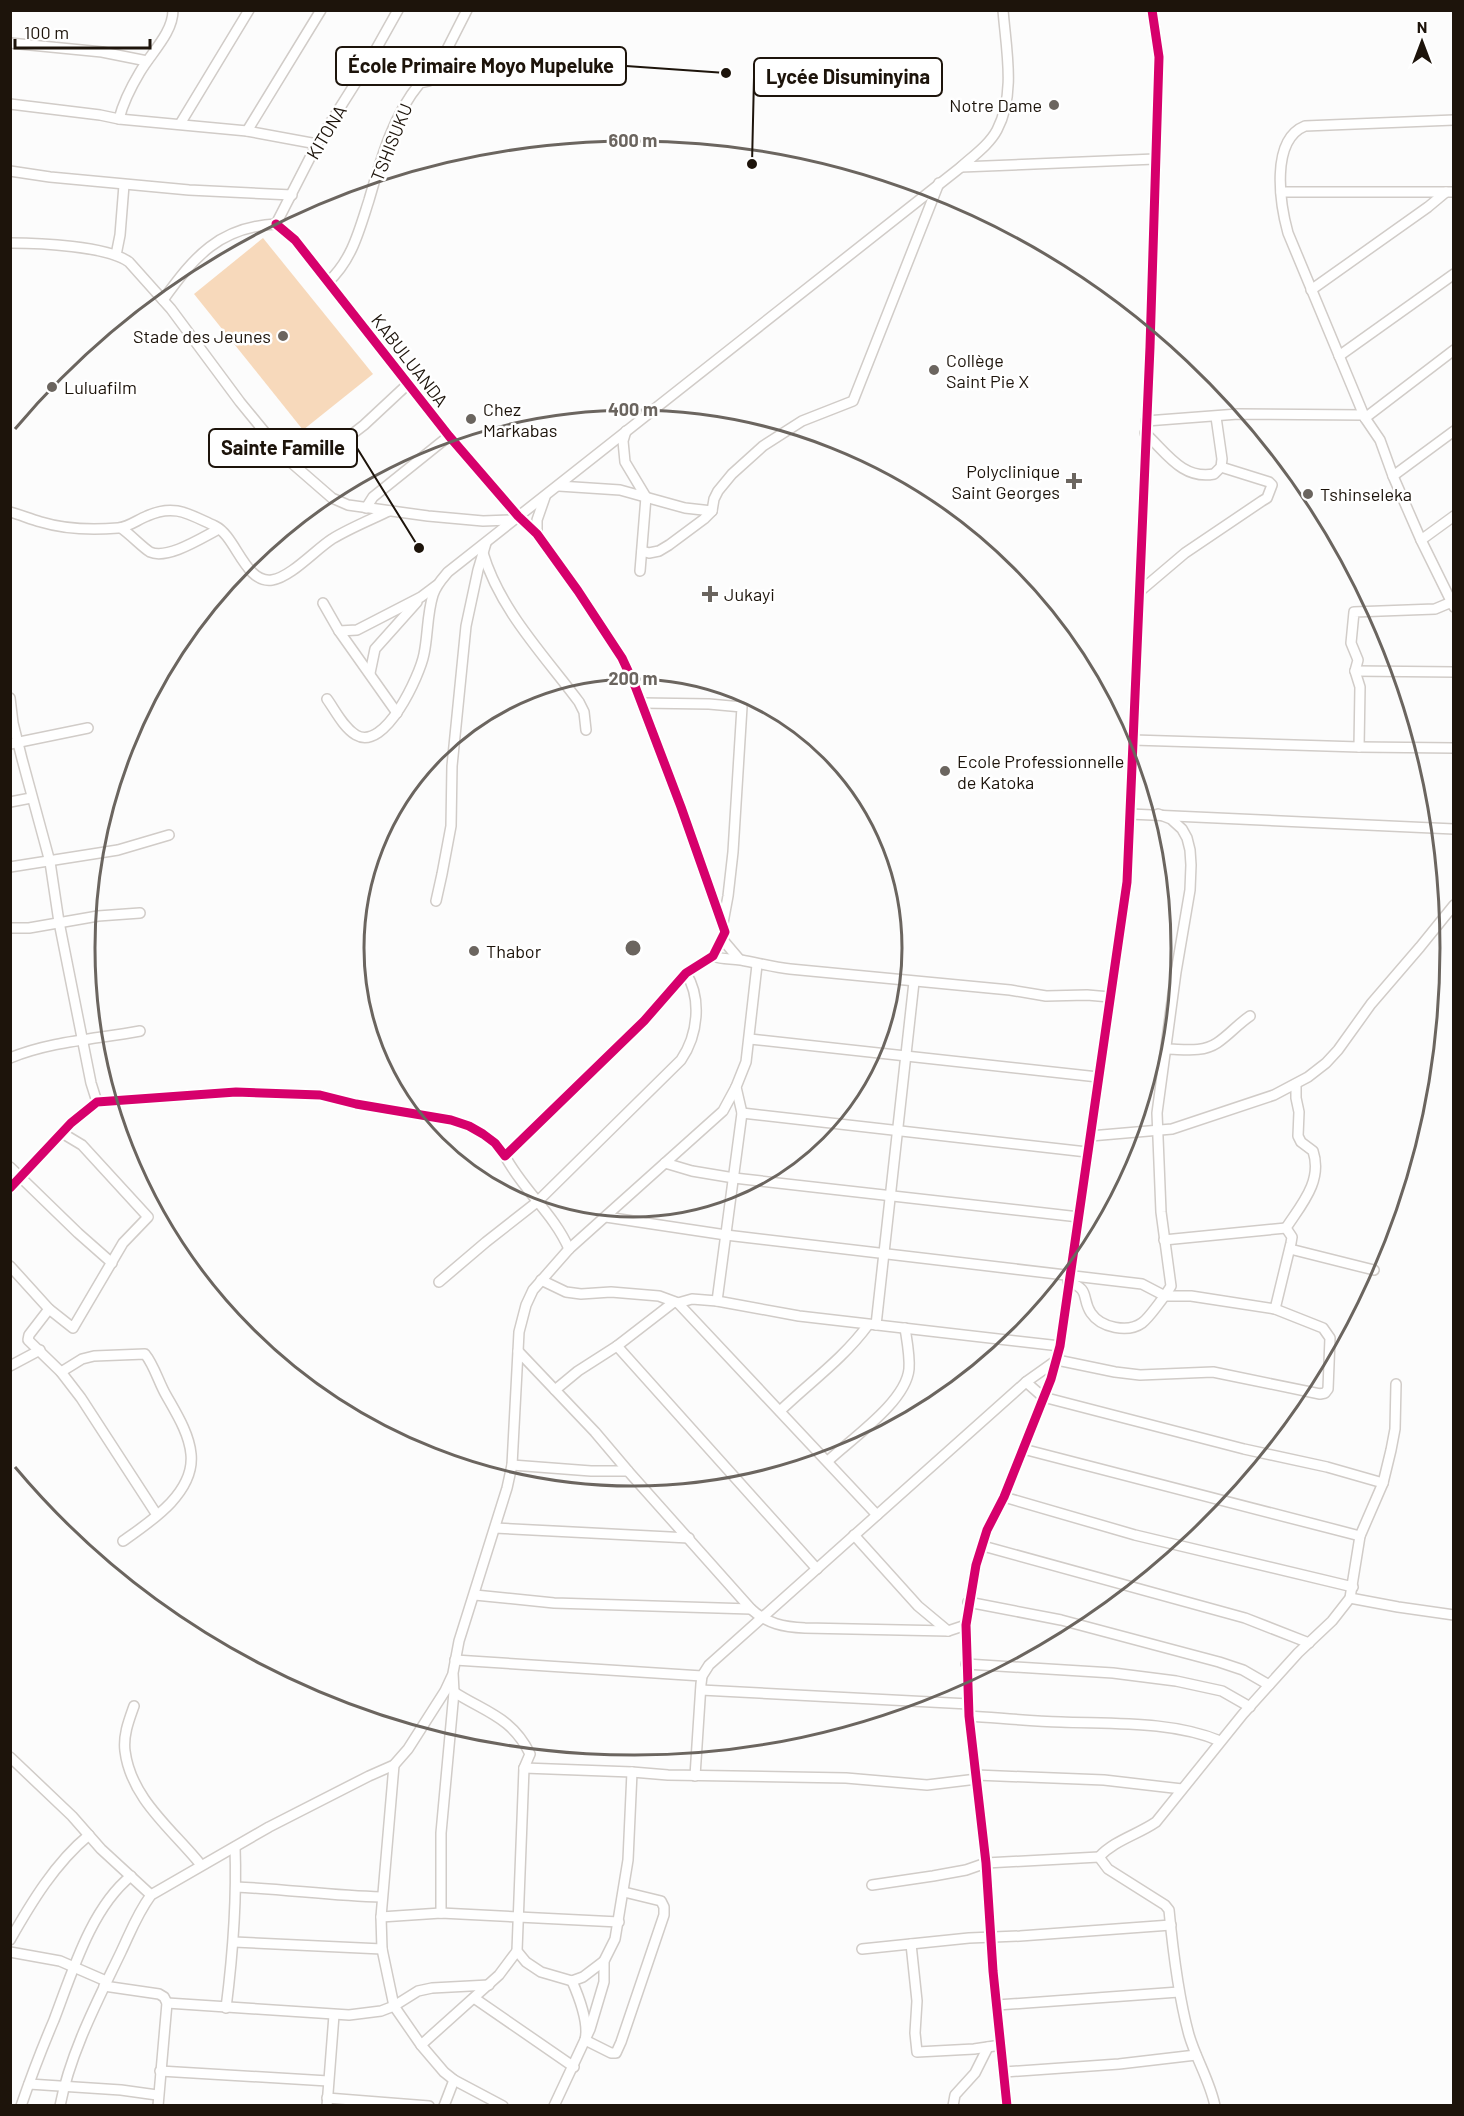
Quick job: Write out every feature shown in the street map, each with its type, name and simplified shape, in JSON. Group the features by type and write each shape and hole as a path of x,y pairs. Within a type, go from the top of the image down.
{"street":[{"path":"180,124 249,10"},
{"path":"247,131 321,10"},
{"name":"KITONA","path":"276,224 317,144 370,60 398,10"},
{"name":"TSHISUKU","path":"328,282 348,259 391,131 400,112 420,83 429,81 435,73 467,10"},
{"path":"339,631 357,630 421,597 437,585 448,572 939,182 961,167 985,145 996,132 1006,107 1008,84 1003,10"},
{"path":"1007,2106 986,1863 969,1716 966,1625 968,1602 976,1565 996,1509 1004,1497 1057,1360 1124,911 1143,515 1159,57 1152,10"},
{"path":"119,119 128,95 169,28 174,12"},
{"path":"10,43 90,51 147,61"},
{"path":"370,60 420,83"},
{"path":"10,104 119,119 247,131 317,144"},
{"path":"1359,747 1360,687 1355,671 1358,660 1352,643 1354,612 1436,609 1453,603 1421,540 1380,440 1365,416 1288,233 1283,215 1281,192 1283,151 1295,130 1305,126 1454,120"},
{"path":"961,167 1155,159"},
{"path":"10,171 124,184 292,195"},
{"path":"642,551 649,553 669,546 704,519 712,510 718,491 732,474 763,446 802,421 854,401 939,182"},
{"path":"116,255 120,236 124,184"},
{"path":"1281,192 1450,192"},
{"path":"1311,290 1450,192"},
{"path":"163,300 185,269 215,244 235,232 254,225 276,224"},
{"name":"KABULUANDA","path":"276,224 294,240 516,518 537,534 622,658 642,703 723,925"},
{"path":"10,243 33,243 102,251 129,262 163,300 234,394 281,451 300,471 332,498 348,505 446,518 516,518"},
{"path":"1339,356 1454,274"},
{"path":"1146,421 1262,414 1365,416 1454,350"},
{"path":"281,451 329,452 364,425 408,384"},
{"path":"1145,433 1171,460 1191,472 1214,474 1221,467 1222,459 1216,417"},
{"path":"626,431 623,441 625,462 646,497 640,571"},
{"path":"1393,476 1454,431"},
{"path":"366,508 373,497 449,436"},
{"path":"1138,592 1185,553 1262,501 1272,490 1269,482 1221,467"},
{"path":"559,486 604,488 685,508 712,510"},
{"path":"373,497 384,510"},
{"path":"537,534 537,520 545,497"},
{"path":"10,512 41,523 68,527 121,528 159,511 169,509 184,512 219,528 249,570 260,579 270,581 284,575 333,539 384,510"},
{"path":"1421,540 1454,516"},
{"path":"121,528 156,554 176,550 219,528"},
{"path":"436,901 451,826 453,756 466,626 487,541"},
{"path":"483,553 499,593 579,702 584,712 586,730"},
{"path":"327,699 349,730 358,736 366,737 387,725 398,713 424,656 431,604 437,585"},
{"path":"370,673 375,649 421,597"},
{"path":"323,603 339,631 398,713"},
{"path":"353,650 357,630"},
{"path":"353,650 375,649"},
{"path":"1355,671 1454,672"},
{"path":"10,698 14,743 50,862 82,1040 97,1102"},
{"path":"506,1156 644,1021 686,973 713,956 725,932 723,925 733,852 742,707 719,704 642,703"},
{"path":"14,743 88,728"},
{"path":"1133,740 1454,748"},
{"path":"10,802 32,798"},
{"path":"1130,814 1454,829"},
{"path":"1069,1279 1083,1290 1091,1313 1096,1319 1112,1327 1124,1328 1141,1324 1171,1286 1161,1212 1157,1113 1176,972 1190,890 1191,866 1190,850 1182,829 1171,819 1158,814"},
{"path":"10,867 118,850 169,835"},
{"path":"1090,1136 1172,1129 1274,1095 1296,1084 1326,1063 1338,1050 1371,1004 1454,904"},
{"path":"10,928 29,928 98,916 140,913"},
{"path":"722,939 739,959"},
{"path":"713,956 757,964 914,982 1010,990 1046,996 1110,997"},
{"path":"441,1913 441,1822 454,1692 453,1673 463,1628 475,1595 512,1465 522,1315 533,1290 569,1249 723,1111 746,1062 757,964"},
{"path":"439,1282 537,1202 669,1073 687,1052 692,1038 696,1000 693,984 686,973"},
{"path":"780,1412 803,1389 842,1357 872,1325 891,1196 914,982"},
{"path":"1166,1049 1190,1050 1215,1044 1250,1016"},
{"path":"10,1059 82,1040 140,1031"},
{"path":"750,1038 1098,1077"},
{"path":"1286,1228 1311,1191 1315,1167 1313,1151 1301,1143 1298,1136 1299,1112 1296,1084"},
{"path":"717,1301 734,1178 735,1151 742,1113 736,1087"},
{"path":"10,1188 83,1111 97,1102 236,1092 320,1095 356,1104 451,1120 469,1126 495,1143 506,1156 537,1202 561,1231 569,1249"},
{"path":"1274,1095 1296,1098"},
{"path":"742,1113 1087,1152"},
{"path":"1157,1113 1161,1120 1172,1129"},
{"path":"1140,1131 1150,1124 1157,1113"},
{"path":"10,1266 49,1309 71,1328 75,1327 123,1243 148,1217 82,1145 62,1133"},
{"path":"665,1163 692,1171 734,1178 1079,1217"},
{"path":"10,1167 112,1263"},
{"path":"606,1217 726,1235 884,1253 1069,1279 1142,1284 1165,1296 1191,1296 1275,1309 1328,1331 1330,1338 1329,1378 1325,1393 1320,1394 1213,1372 1140,1375 1057,1360 1026,1382 709,1665 702,1676 695,1776"},
{"path":"1164,1240 1286,1228"},
{"path":"1275,1309 1292,1236 1286,1228"},
{"path":"1290,1249 1374,1270"},
{"path":"541,1280 566,1292 580,1294 611,1292 659,1296 676,1303 877,1515"},
{"path":"555,1390 578,1371 676,1303 692,1299 717,1301 799,1316 1060,1346"},
{"path":"49,1309 28,1338 61,1372 81,1398 157,1515"},
{"path":"828,1461 895,1400 904,1386 909,1370 905,1328"},
{"path":"617,1346 817,1569"},
{"path":"10,1366 40,1350"},
{"path":"518,1351 595,1432 751,1610 761,1618 788,1627 948,1631 966,1625"},
{"path":"61,1372 82,1359 94,1356 145,1354 183,1428 191,1456 186,1480 179,1492 157,1515 123,1541"},
{"path":"1026,1382 1043,1397 1383,1483"},
{"path":"872,1885 966,1870 986,1863 1099,1857 1116,1842 1156,1822 1269,1685 1332,1621 1350,1598 1360,1536 1383,1483 1395,1430 1396,1384"},
{"path":"1023,1449 1360,1536"},
{"path":"512,1465 591,1471 628,1471"},
{"path":"1004,1497 1135,1535 1353,1587"},
{"path":"495,1528 689,1538"},
{"path":"854,1535 918,1606 948,1631"},
{"path":"983,1545 1245,1618 1309,1643"},
{"path":"475,1595 554,1603 751,1610"},
{"path":"1350,1598 1454,1615"},
{"path":"968,1602 1061,1620 1219,1662 1243,1670 1269,1685"},
{"path":"455,1660 702,1676"},
{"path":"966,1664 1113,1673 1176,1681 1222,1691 1250,1707"},
{"path":"60,2106 63,2088 105,1983 139,1911 151,1895 201,1865 305,1809 394,1765 408,1749 445,1691 453,1673"},
{"path":"701,1690 969,1704"},
{"path":"421,2045 500,1975 517,1951 519,1937 524,1768 530,1754 523,1740 489,1710 454,1692"},
{"path":"134,1706 126,1734 125,1751 131,1776 158,1817 201,1865"},
{"path":"969,1716 1175,1729 1204,1734 1221,1741"},
{"path":"10,1757 72,1816 101,1849 151,1895"},
{"path":"394,1765 381,1897 382,1948 394,2006 421,2045 454,2080 503,2106"},
{"path":"524,1768 695,1776 846,1778 927,1785 976,1777 1104,1780 1182,1790"},
{"path":"517,1951 526,1962 541,1972 572,1981 583,1977 604,1961 615,1940 624,1892 630,1832 632,1772"},
{"path":"10,1940 45,1884 63,1861 89,1835"},
{"path":"226,2008 234,1942 235,1847"},
{"path":"1099,1857 1108,1869 1165,1905 1169,1910 1184,2016 1215,2106"},
{"path":"21,2106 74,1967 100,1911 118,1886 131,1876"},
{"path":"236,1887 381,1897"},
{"path":"585,2040 611,2053 616,2053 618,2050 664,1915 664,1906 661,1901 624,1892"},
{"path":"381,1917 441,1913 619,1922"},
{"path":"862,1949 969,1938 1171,1925"},
{"path":"234,1942 382,1948"},
{"path":"911,1944 917,2001 915,2033 917,2052 1001,2045"},
{"path":"10,1952 60,1961 105,1983 164,1997 167,2003 158,2106"},
{"path":"554,2106 585,2040 604,1982 604,1961"},
{"path":"572,1981 580,2001 587,2033 585,2040"},
{"path":"167,2003 334,2015 367,2014 394,2006 418,1991 489,1984"},
{"path":"997,2005 1179,1992"},
{"path":"474,1998 574,2067"},
{"path":"334,2015 327,2102 429,2106"},
{"path":"953,2106 955,2095 975,2073 988,2047"},
{"path":"1004,2072 1119,2064 1196,2055"},
{"path":"160,2071 328,2081"},
{"path":"444,2106 454,2080"},
{"path":"29,2084 121,2090 158,2095"}],"shaded area":[{"path":"263,238 373,374 303,430 194,294"}],"cycle path":[{"path":"1007,2106 993,1971 986,1863 969,1716 966,1625 976,1565 987,1530 1004,1497 1051,1379 1060,1346 1127,882 1150,347 1159,57 1152,10"},
{"path":"10,1188 71,1123 97,1102 236,1092 320,1095 356,1104 451,1120 483,1134 495,1143 505,1156 644,1021 686,973 713,956 725,932 681,807 622,658 537,534 518,516 449,436 295,240 276,224"}],"place":[{"name":"École Primaire Moyo Mupeluke","path":"726,73"},
{"name":"Notre Dame","path":"1054,105"},
{"name":"Lycée Disuminyina","path":"752,164"},
{"name":"Stade des Jeunes","path":"283,336"},
{"name":"Collège Saint Pie X","path":"934,370"},
{"name":"Luluafilm","path":"52,387"},
{"name":"Chez Markabas","path":"471,419"},
{"name":"Polyclinique Saint Georges","path":"1074,481"},
{"name":"Tshinseleka","path":"1308,494"},
{"name":"Sainte Famille","path":"419,548"},
{"name":"Jukayi","path":"710,594"},
{"name":"Ecole Professionnelle de Katoka","path":"945,771"},
{"name":"Thabor","path":"474,951"}]}
